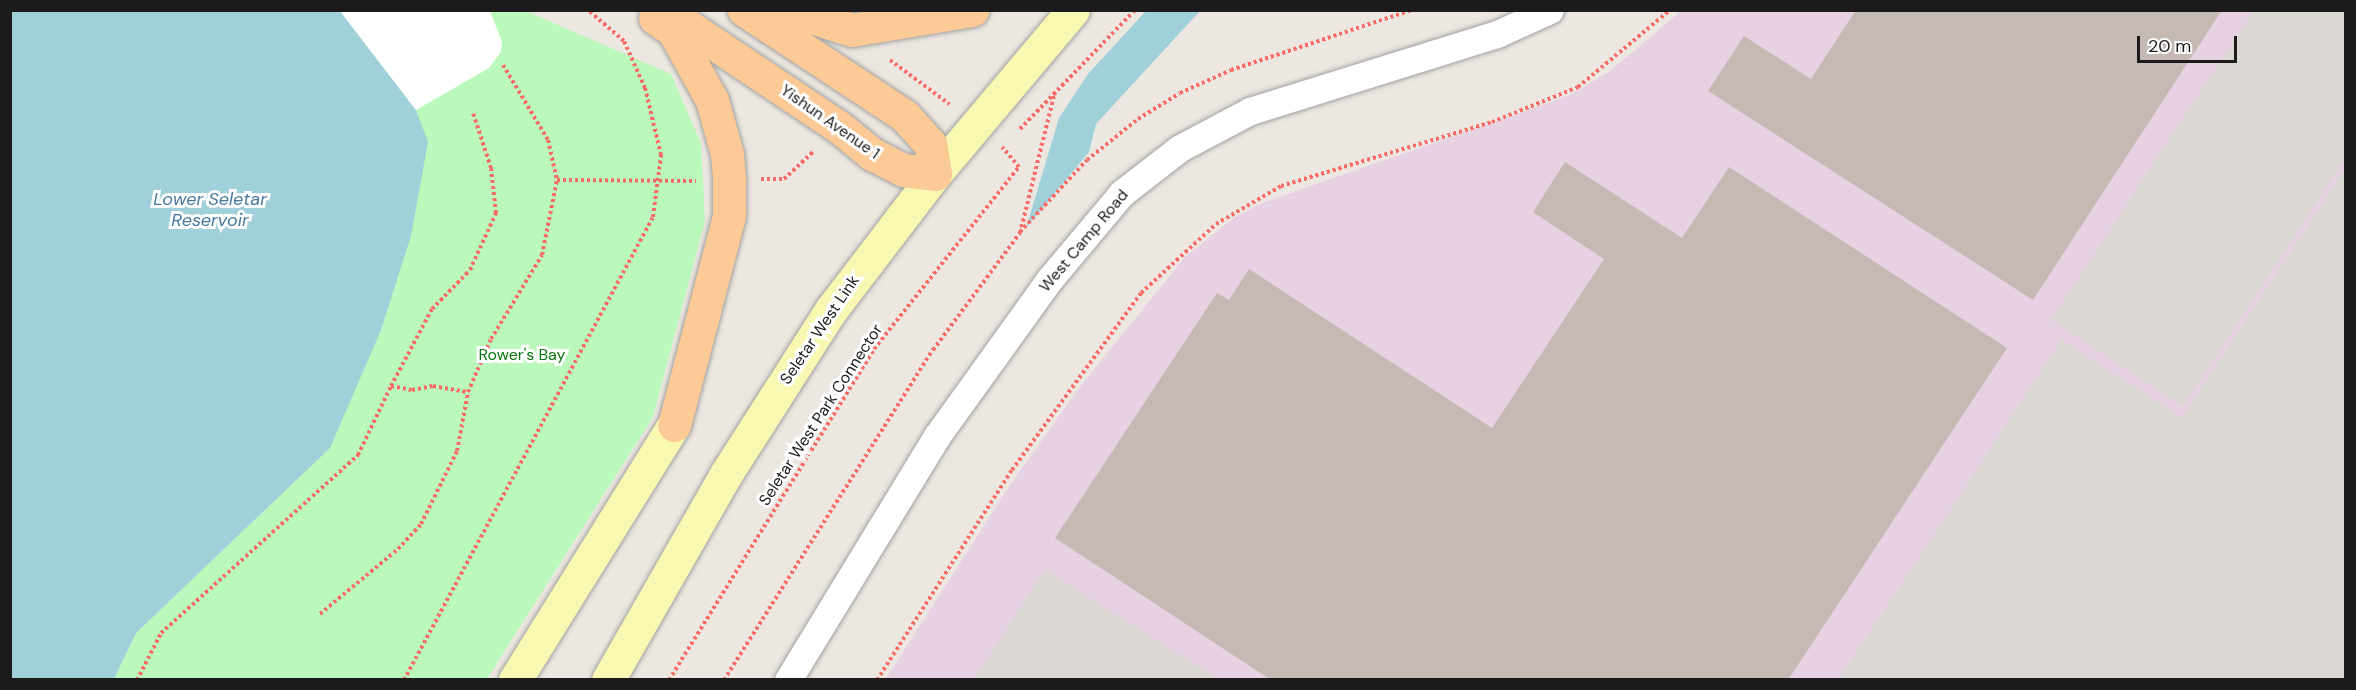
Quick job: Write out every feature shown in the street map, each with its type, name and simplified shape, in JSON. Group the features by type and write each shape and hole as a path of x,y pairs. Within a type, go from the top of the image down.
{"main road":[{"path":"515,680 674,425 729,216 727,154 712,100 673,30 644,10"},
{"name":"Yishun Avenue 1","path":"664,10 839,127 872,154 903,170 935,174"},
{"path":"744,10 905,116 930,144 935,174"},
{"path":"790,10 852,30 972,10"},
{"name":"Seletar West Link","path":"608,680 726,474 831,310 935,174 1073,10"}],"street":[{"name":"West Camp Road","path":"788,680 937,436 1049,280 1122,194 1180,148 1250,111 1497,34 1550,10"}],"path":[{"path":"404,680 653,217 660,183 661,155 645,88 624,41 588,10"},
{"path":"1018,132 1135,10"},
{"path":"878,680 1012,470 1141,293 1216,224 1281,186 1492,122 1578,87 1670,10"},
{"name":"Seletar West Park Connector","path":"669,680 874,349 1019,167 1003,147 890,60 866,92"},
{"path":"320,615 398,549 421,524 457,451 468,392 491,339 542,255 557,180 548,140 503,65"},
{"path":"724,680 933,350 1020,233 1055,92"},
{"path":"137,680 161,633 358,455 432,309 470,270 495,213 491,168 473,113"},
{"path":"557,180 660,183 729,178 784,179 839,127"},
{"path":"1003,147 1010,140"},
{"path":"391,386 412,390 433,386 468,392"}],"shaded area":[{"path":"2254,10 2345,11 2345,159 2183,406 2051,320"},
{"path":"1681,11 2345,11 2345,169 2182,418 2062,341 1839,679 885,680 1008,488 1079,388 1185,257 1235,217 1262,203 1570,95 1609,72"},
{"path":"2345,169 2345,679 1839,679 2062,340 2182,418"},
{"path":"1045,570 1218,679 974,679"}],"green space":[{"name":"Rower's Bay","path":"340,11 526,11 671,74 701,143 705,221 653,417 487,679 114,680 136,633 330,448 416,110"}],"water":[{"name":"Lower Seletar Reservoir","path":"10,11 340,11 416,110 428,142 411,236 381,330 330,448 136,633 114,679 11,679"},
{"path":"1146,11 1200,11 1096,124 1089,152 1026,228 1059,118 1088,74"}],"pier":[{"path":"340,11 490,11 502,42 501,52 489,68 416,110"}],"building":[{"path":"1856,10 2222,10 2033,300 1708,91 1744,36 1811,79"},
{"path":"1565,162 1682,238 1729,167 2007,348 1788,680 1271,680 1055,538 1217,293 1229,300 1249,269 1492,428 1604,259 1533,212"}]}
